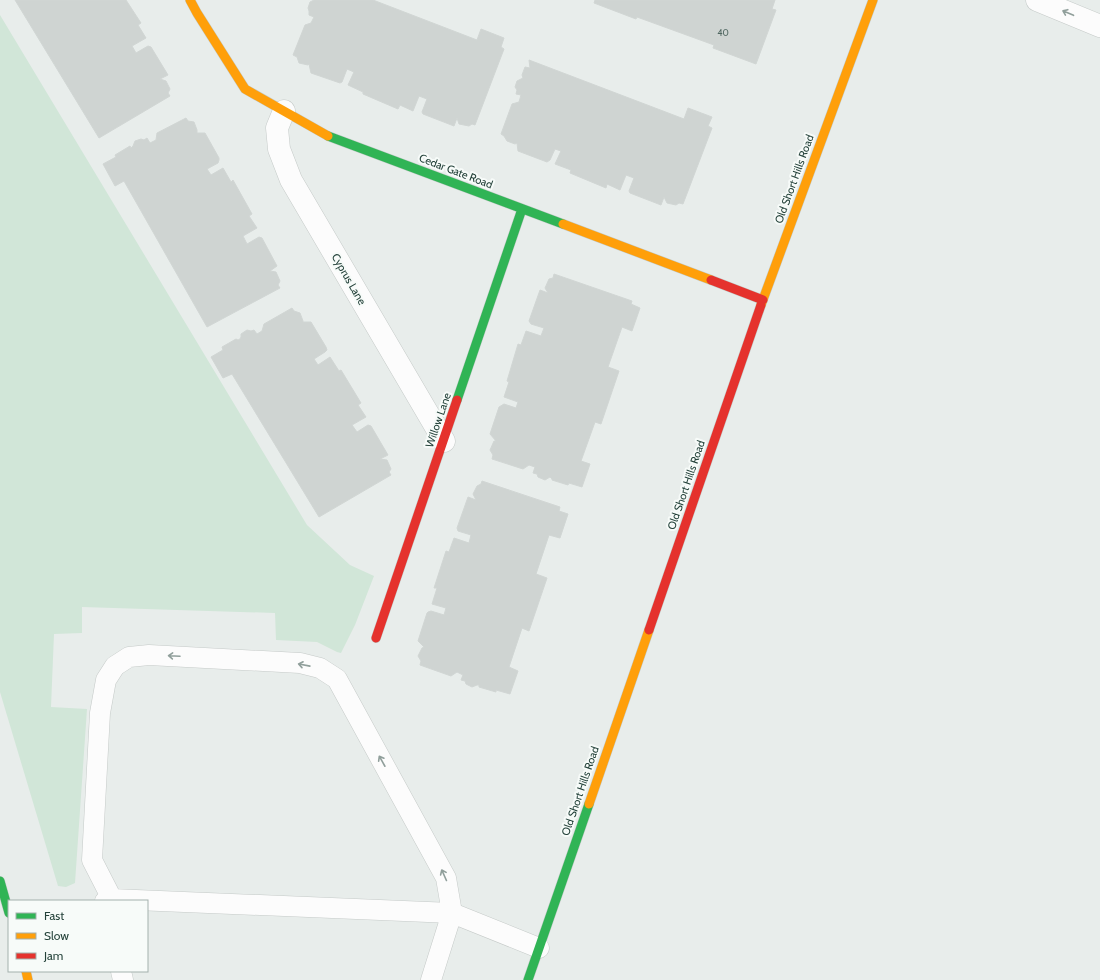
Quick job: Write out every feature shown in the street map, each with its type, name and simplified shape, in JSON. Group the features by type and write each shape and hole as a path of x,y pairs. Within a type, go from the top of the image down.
{"street":[{"name":"Cedar Gate Road","path":"190,0 245,89 326,135 763,300"},
{"name":"Old Short Hills Road","path":"528,980 763,300 873,0"},
{"path":"1037,0 1100,26"},
{"name":"Cyprus Lane","path":"284,111 277,128 279,149 291,180 444,441"},
{"name":"Willow Lane","path":"376,638 522,209"},
{"path":"0,881 8,909"}],"lane":[{"path":"109,900 92,860 100,713 106,680 115,666 129,657 149,654 300,663 320,668 337,679 446,878 452,913 431,980"},
{"path":"148,901 452,913 539,948"}],"green space":[{"path":"0,15 307,525 350,565 374,576 355,625 341,653 317,642 276,640 275,613 82,607 82,633 54,634 51,707 87,709 75,883 66,887 58,886 0,692"}],"building":[{"path":"15,0 126,0 141,23 138,25 146,38 132,46 136,53 148,46 151,47 168,75 160,79 166,81 170,89 168,93 170,96 99,138"},
{"path":"314,0 373,0 477,40 481,29 504,38 501,47 504,49 475,125 472,124 469,126 459,124 457,118 454,126 423,114 422,112 427,99 419,96 413,111 400,105 398,109 363,94 363,92 348,85 354,72 347,69 342,82 340,83 311,73 309,64 299,63 297,57 293,55 305,25 311,23 314,17 309,15 308,8 310,2"},
{"path":"595,0 775,0 772,9 776,10 756,64 713,48 714,45 637,17 636,19 594,3"},
{"path":"529,60 684,119 688,108 712,117 708,126 712,128 683,204 679,203 676,205 667,203 664,197 661,205 630,193 629,191 634,178 626,175 620,190 607,184 606,188 570,173 571,170 555,164 561,151 555,149 550,160 547,162 518,151 517,143 515,144 507,141 501,134 512,104 519,102 521,95 516,94 517,90 515,87 517,81 523,78 522,75 525,67 530,68"},
{"path":"186,118 188,121 194,122 197,133 205,133 219,158 218,163 207,169 211,175 223,168 231,182 233,180 252,214 249,216 257,228 243,236 247,244 259,237 262,238 277,266 270,271 276,272 280,281 278,285 280,288 207,327 124,181 115,186 103,164 116,157 115,155 130,146 131,148 135,141 141,139 144,140 147,138 150,143 156,140 157,133"},
{"path":"554,274 632,301 631,304 640,308 632,331 622,327 608,367 619,371 601,424 595,422 581,461 590,464 582,487 569,483 568,485 552,480 550,477 545,480 533,473 535,467 529,465 523,469 492,459 493,455 490,450 494,441 496,441 490,434 499,407 504,404 516,408 518,402 504,397 509,382 507,381 518,344 521,345 526,331 541,336 544,328 531,324 529,321 540,290 548,293 545,288 549,279 553,278"},
{"path":"292,308 294,311 300,313 303,322 311,322 326,347 327,350 325,352 314,359 318,365 330,357 339,371 341,370 361,403 358,405 366,417 352,425 357,432 368,425 371,426 388,455 380,459 387,460 391,469 389,472 391,475 319,517 232,374 223,378 211,357 223,350 222,347 236,339 240,339 241,334 247,330 254,330 257,334 262,331 264,324"},
{"path":"482,481 560,507 559,511 568,514 560,538 549,535 536,574 547,578 529,631 522,628 509,667 518,671 510,694 496,690 496,692 479,687 479,685 472,687 466,684 465,681 461,680 463,675 457,672 451,676 420,665 421,661 418,656 424,647 418,641 427,613 431,611 444,615 446,608 432,604 437,588 434,588 446,551 449,552 454,538 469,543 471,535 458,531 457,528 468,497 476,500 473,494 477,486 481,484"}],"traffic: fast":[{"path":"328,136 563,224"},
{"path":"457,400 522,209"},
{"path":"528,980 589,804"},
{"path":"0,881 8,909"}],"traffic: slow":[{"path":"190,0 245,89 328,136"},
{"path":"761,305 873,0"},
{"path":"563,224 711,280"},
{"path":"589,804 649,630"},
{"path":"26,972 28,980"}],"traffic: jam":[{"path":"711,280 763,300"},
{"path":"649,630 761,305"},
{"path":"376,638 457,400"}]}
